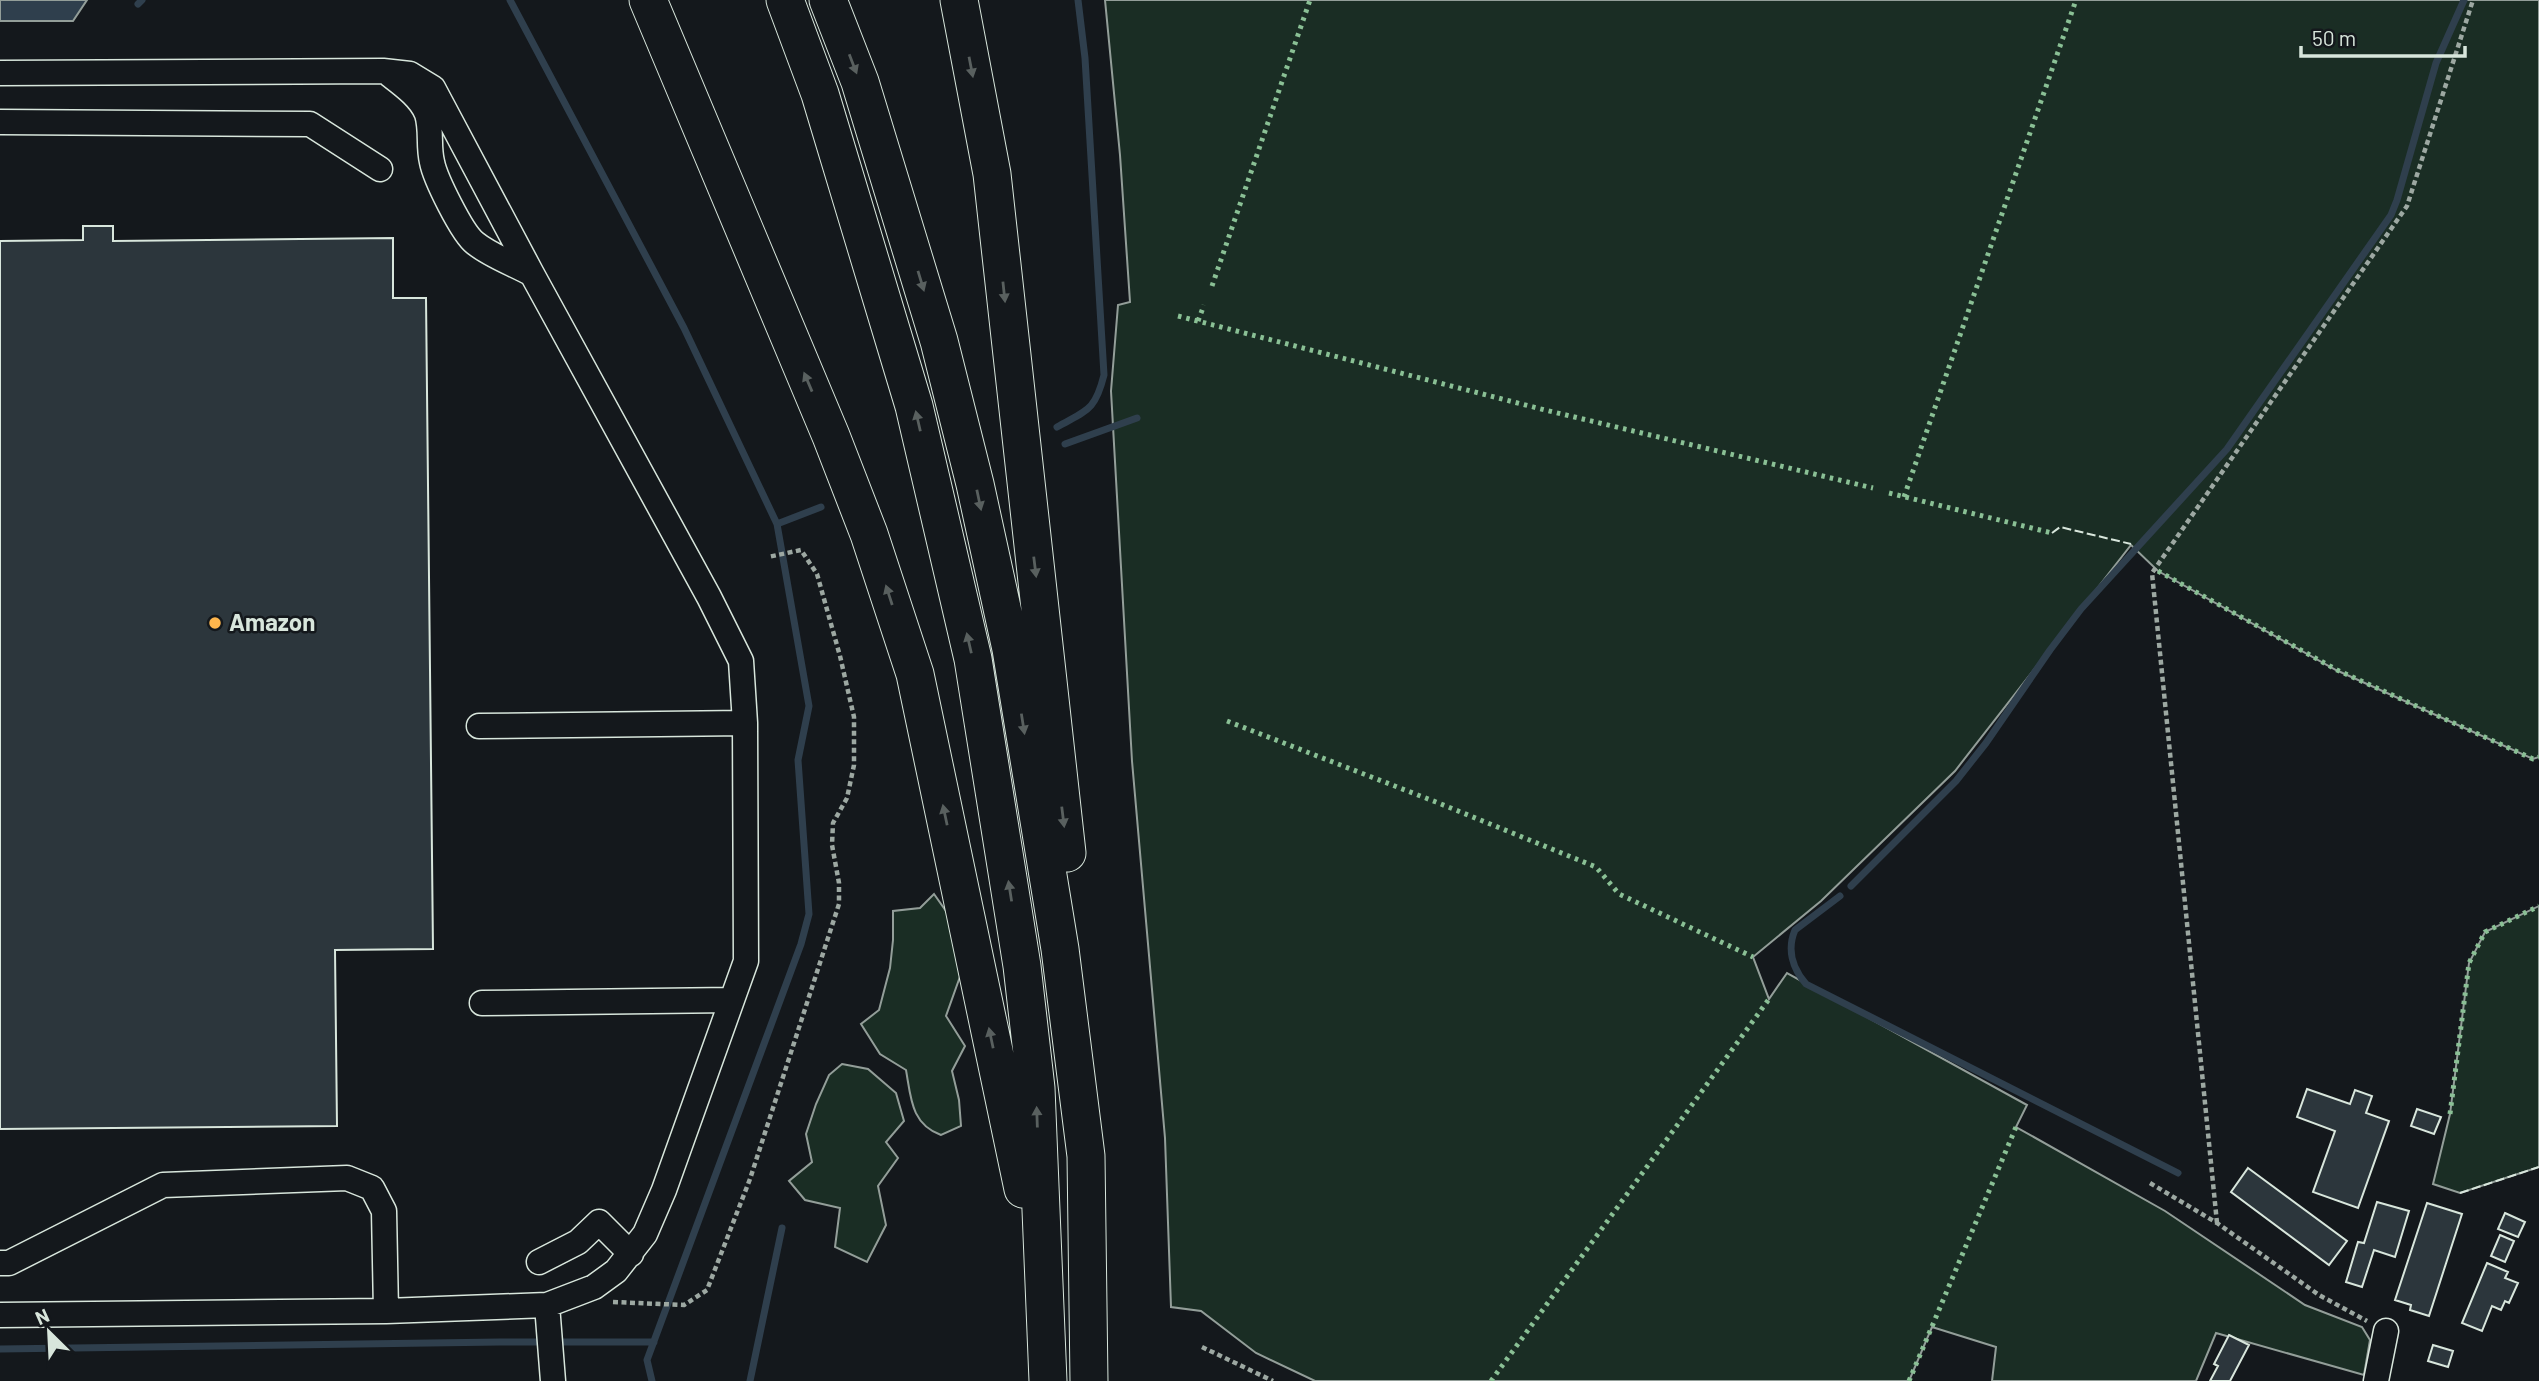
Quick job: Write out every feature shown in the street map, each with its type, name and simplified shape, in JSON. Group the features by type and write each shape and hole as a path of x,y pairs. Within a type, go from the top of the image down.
{"highway":[{"path":"648,0 831,436 869,534 915,674 1045,1296"},
{"path":"785,0 820,94 914,405 973,659 1020,953 1036,1088 1048,1381"},
{"path":"828,0 860,82 932,315 975,484 1011,649 1060,949 1086,1156"},
{"path":"958,0 992,174 1086,1022 1089,1381"}],"street":[{"path":"383,71 426,111 430,126 431,160 436,177 465,230 474,242 531,275"},
{"path":"0,73 383,71 410,74 433,88 531,275 723,623 740,661 745,723 746,961 664,1191 645,1234 616,1271 594,1287 547,1305 386,1311 0,1315"},
{"path":"0,122 310,124 380,169"},
{"path":"480,726 745,723"},
{"path":"482,1003 732,1000"},
{"path":"0,1263 9,1263 163,1185 347,1178 372,1188 384,1211 386,1311"},
{"path":"539,1262 578,1242 599,1222 631,1254"},
{"path":"547,1305 553,1381"},
{"path":"2376,1381 2386,1331"}],"path":[{"path":"2217,1223 2152,573 2407,206 2473,0"},
{"path":"594,1287 607,1301 680,1305 707,1290 750,1179 839,904 839,883 832,845 833,823 847,798 854,765 854,717 817,574 801,550 768,557"},
{"path":"2150,1183 2217,1223 2319,1295 2386,1331"},
{"path":"1202,1347 1273,1381"}],"green space":[{"path":"1105,0 2539,0 2539,757 2533,759 2336,670 2158,571 2131,545 1955,771 1821,901 1753,957 1769,999 1787,973 2027,1105 2016,1127 2165,1211 2305,1305 2362,1327 2370,1340 2364,1375 2216,1333 2196,1381 1992,1381 1996,1347 1932,1327 1909,1381 1315,1381 1256,1353 1201,1311 1171,1307 1165,1138 1132,761 1111,391 1118,305 1130,302 1120,155"},
{"path":"934,894 948,914 962,971 946,1016 965,1046 952,1071 959,1100 961,1126 941,1135 931,1130 918,1117 911,1100 906,1070 880,1054 861,1024 879,1010 890,968 893,911 920,908"},
{"path":"2539,906 2539,1167 2460,1193 2433,1184 2450,1114 2469,963 2485,932"},
{"path":"842,1064 868,1069 896,1093 904,1121 886,1142 898,1158 878,1186 886,1225 867,1262 835,1247 840,1208 805,1200 789,1181 812,1162 806,1134 829,1075"}],"water":[{"path":"0,0 87,0 73,21 0,21"}],"building":[{"name":"Amazon","path":"83,226 113,226 113,241 393,238 393,298 426,298 433,949 335,950 337,1126 0,1129 0,241 83,240"},
{"path":"2307,1089 2350,1104 2355,1090 2372,1096 2366,1113 2389,1121 2358,1208 2313,1192 2335,1131 2297,1117"},
{"path":"2417,1109 2441,1117 2434,1134 2411,1126"},
{"path":"2248,1168 2347,1241 2329,1265 2231,1192"},
{"path":"2377,1202 2409,1211 2395,1257 2374,1250 2362,1287 2346,1282 2358,1242 2364,1243"},
{"path":"2427,1203 2462,1214 2429,1316 2410,1310 2411,1305 2395,1300"},
{"path":"2505,1213 2525,1222 2518,1237 2498,1229"},
{"path":"2500,1235 2514,1241 2505,1262 2491,1256"},
{"path":"2487,1263 2508,1272 2505,1278 2518,1283 2509,1303 2505,1301 2501,1310 2492,1306 2482,1331 2462,1323"},
{"path":"2229,1335 2249,1345 2230,1381 2210,1381 2218,1366 2214,1364"},
{"path":"2433,1345 2453,1351 2448,1367 2428,1361"}],"waterway":[{"path":"138,4 142,0"},
{"path":"510,0 684,328 777,524 809,706 798,760 809,914 801,944 647,1360 652,1381"},
{"path":"1057,427 1076,417 1093,403 1104,375 1085,58 1078,0"},
{"path":"1851,886 1956,781 2081,609 2227,449 2391,215 2436,63 2464,0"},
{"path":"1065,444 1137,418"},
{"path":"777,524 821,507"},
{"path":"1840,896 1795,930 1791,944 1792,958 1806,984 2178,1173"},
{"path":"750,1381 782,1228"},
{"path":"0,1349 654,1342"}],"hedge":[{"path":"1212,286 1310,0"},
{"path":"1904,497 2076,0"},
{"path":"1198,321 1204,305"},
{"path":"1178,316 1545,410 1873,488"},
{"path":"1889,493 2052,533"},
{"path":"2158,571 2337,670 2533,759 2539,757"},
{"path":"1227,721 1596,867 1619,894 1753,957"},
{"path":"2450,1114 2469,963 2485,932 2539,906"},
{"path":"1491,1381 1769,999"},
{"path":"1909,1381 2016,1127"}],"fence":[{"path":"2052,533 2060,527 2131,544"},
{"path":"2460,1193 2539,1167"}],"place":[{"name":"Amazon","path":"215,623"}]}
